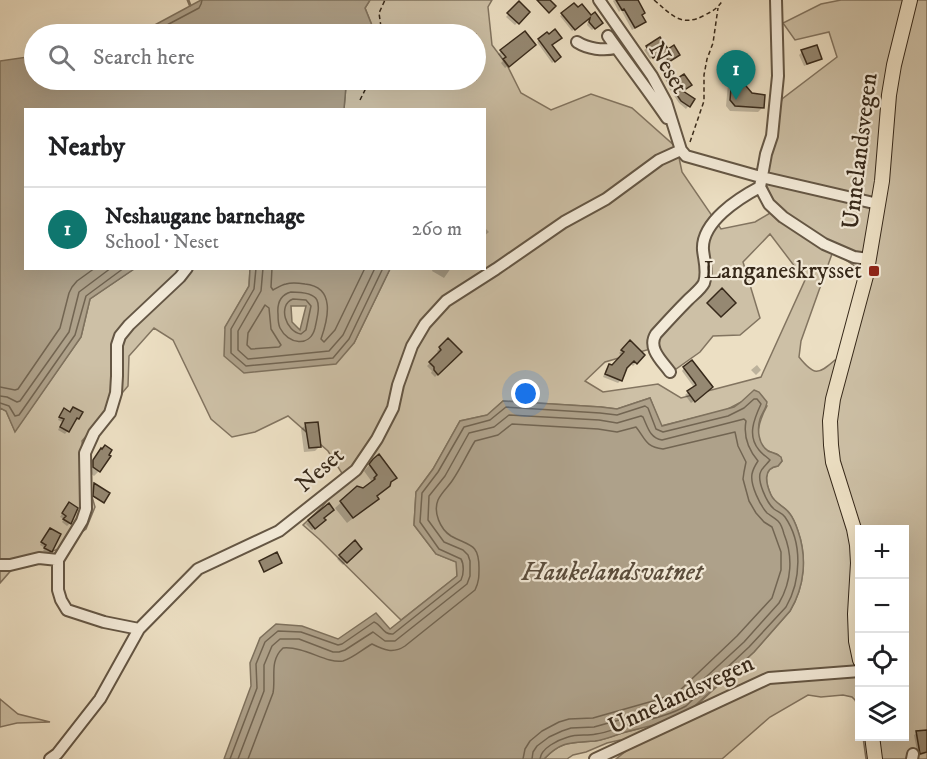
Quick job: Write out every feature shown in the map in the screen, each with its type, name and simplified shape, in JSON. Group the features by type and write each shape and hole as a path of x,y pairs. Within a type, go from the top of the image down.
{"main road":[{"name":"Unnelandsvegen","path":"856,633 857,545 833,462 830,421 833,399 866,276 882,181 889,95 910,0"},
{"path":"873,741 875,759"}],"street":[{"name":"Neset","path":"50,759 57,754 100,699 139,629 198,569 279,531 356,470 377,440 393,408 398,385 412,346 425,324 446,302 564,222 606,199 659,160 682,152 666,102 652,76 599,0"},
{"path":"776,0 778,76 772,136 761,182 769,204 783,217 824,244 854,257 868,259"},
{"name":"Neset","path":"608,36 675,130"},
{"name":"Neset","path":"577,42 596,49 616,48"},
{"path":"682,152 686,156 761,182 878,204"},
{"path":"670,372 657,356 652,346 652,339 704,282 705,235 714,222 730,206 761,182"},
{"path":"486,266 496,269"},
{"path":"139,629 104,622 67,610 58,590 58,560 82,521 86,509 85,453 94,434 110,413 116,393 117,345 120,336 185,270"},
{"path":"0,565 39,558 58,560"},
{"name":"Unnelandsvegen","path":"595,759 769,678 855,671"}],"path":[{"path":"381,24 379,13 385,0"},
{"path":"654,0 681,20 686,21 699,18 718,8"},
{"path":"682,152 692,139 704,101 704,75 707,59 713,43 718,8 723,0"},
{"path":"360,100 365,90"}],"shaded area":[{"path":"370,0 492,0 488,7 492,45 507,65 521,93 551,110 591,94 632,108 677,148 682,172 721,229 755,222 777,209 761,173 782,99 837,57 829,32 795,40 783,23 821,4 841,0 927,0 927,759 866,759 864,741 909,741 909,525 855,525 855,700 843,695 821,697 808,695 770,717 722,759 616,759 626,751 627,746 620,740 567,759 544,759 562,745 605,739 689,711 754,652 790,611 799,592 803,571 803,551 793,518 773,498 768,486 767,473 782,461 778,454 767,450 760,441 760,423 767,406 741,402 726,410 661,426 650,398 617,409 503,401 488,415 460,421 433,469 416,492 414,525 436,554 457,562 457,576 401,620 303,525 322,507 345,478 328,451 288,416 255,432 232,437 211,419 173,340 154,328 129,356 128,386 82,441 86,476 95,507 86,529 58,549 15,566 0,583 0,408 6,411 15,431 81,337 90,299 133,270 250,270 249,286 225,328 354,343 390,270 486,270 486,108 344,108 346,90 486,90 486,24 371,24 365,8","holes":["770,234 805,280 761,377 681,398 658,384 603,392 585,381 605,362 650,349 676,369 700,352 713,336 740,335 760,318 743,262","833,251 869,276 839,361 835,360 824,369 816,371 809,368 799,357 801,341"]},
{"path":"0,699 18,714 50,722 17,723 0,727"}],"water":[{"path":"201,0 370,0 365,8 371,24 157,24"},
{"path":"24,57 24,90 346,90 344,108 24,108 24,270 133,270 90,299 81,337 15,432 6,411 0,408 0,61"},
{"path":"250,270 390,270 354,343 336,364 244,373 224,356 225,327 249,286","holes":["291,306 306,306 300,330 292,322"]},
{"name":"Haukelandsvatnet","path":"754,390 759,392 767,402 759,423 760,440 768,451 781,457 782,461 767,473 769,491 777,503 793,518 801,541 803,571 799,592 790,611 754,652 689,711 665,722 602,740 562,745 544,759 224,759 251,686 250,663 260,638 276,624 302,626 338,639 376,613 390,629 457,576 456,562 436,554 414,525 416,492 433,469 460,421 487,415 503,401 617,409 650,398 662,426 734,407"}],"building":[{"path":"537,0 550,0 556,6 549,13"},
{"path":"616,0 638,0 645,13 642,15 646,22 635,28"},
{"path":"519,1 530,12 519,24 507,13"},
{"path":"574,3 578,7 582,4 591,15 595,12 603,23 595,29 589,22 590,18 575,30 561,13"},
{"path":"555,29 562,38 552,45 561,57 555,62 538,39"},
{"path":"525,31 536,45 509,67 503,59 506,57 500,50"},
{"path":"660,37 668,49 674,45 680,55 669,62 663,53 653,58 646,46"},
{"path":"817,45 822,59 807,64 801,50"},
{"path":"733,66 747,67 746,86 752,93 765,95 764,108 735,106 730,100"},
{"path":"684,74 692,85 683,91 695,99 690,107 681,101 668,82"},
{"path":"722,288 736,303 721,317 707,303"},
{"path":"448,338 462,352 438,375 429,362 441,350 439,347"},
{"path":"630,340 645,355 637,364 634,361 627,368 622,381 605,374 609,364 612,365 624,352 621,350"},
{"path":"692,360 713,387 695,402 687,391 696,385 683,367"},
{"path":"73,407 83,412 69,432 60,427 64,419 59,417 64,408 70,412"},
{"path":"318,422 321,447 309,448 305,423"},
{"path":"105,445 112,450 109,455 111,456 100,472 93,467 93,460"},
{"path":"379,454 397,478 377,496 379,499 353,518 340,501 357,486 363,488 375,479 377,475 369,464"},
{"path":"94,483 110,493 104,503 93,496"},
{"path":"69,502 78,508 71,524 63,519 66,516 62,513"},
{"path":"329,503 334,510 315,529 308,520"},
{"path":"50,528 61,534 52,552 44,548 46,545 41,542"},
{"path":"355,540 362,549 347,563 339,555"},
{"path":"277,552 282,563 264,572 259,561"},
{"path":"927,730 927,752 920,754 916,731"}],"waterway":[{"path":"188,0 190,5"}],"place":[{"name":"Neshaugane barnehage","path":"736,100"},
{"name":"Langaneskrysset","path":"874,271"}]}
